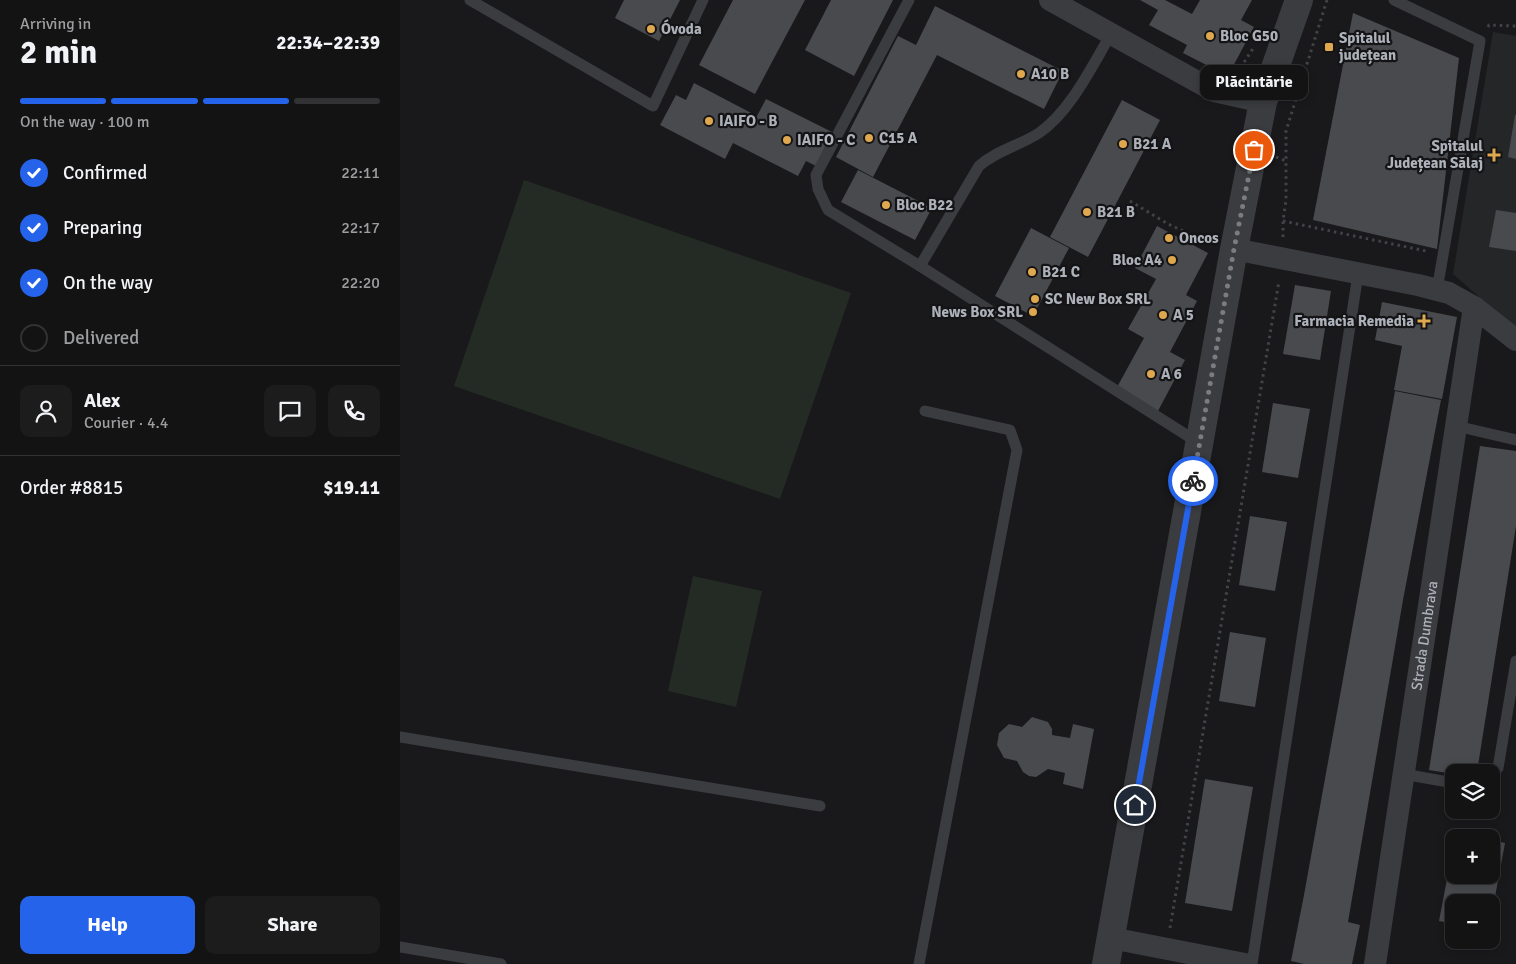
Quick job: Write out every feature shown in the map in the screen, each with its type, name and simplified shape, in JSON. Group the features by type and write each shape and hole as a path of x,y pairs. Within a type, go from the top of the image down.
{"street":[{"path":"1050,0 1214,92 1263,102"},
{"path":"1241,964 1166,949 1108,951 1200,443 1224,247 1263,102 1299,0"},
{"path":"1224,247 1449,293 1474,307 1516,340"},
{"name":"Strada Dumbrava","path":"1375,964 1474,307"}],"lane":[{"path":"470,0 652,106 703,0"},
{"path":"909,0 816,175 818,189 828,210 1200,443"},
{"path":"1394,0 1480,41 1437,290"},
{"path":"920,266 979,166 989,156 1022,143 1040,132 1055,119 1072,98 1111,34"},
{"path":"1241,964 1358,274"},
{"path":"919,964 1017,450 1010,430 925,411"},
{"path":"1456,426 1516,440"},
{"path":"1499,764 1516,661"},
{"path":"400,738 820,806"},
{"path":"1403,774 1445,781"},
{"path":"400,947 500,964"}],"path":[{"path":"1480,41 1489,25 1516,26"},
{"path":"1224,94 1254,48 1257,40"},
{"path":"1166,949 1282,258 1283,221 1286,200 1286,161"},
{"path":"1130,201 1168,224 1224,247"},
{"path":"1283,221 1443,255"}],"shaded area":[{"name":"Spitalul Județean Sălaj","path":"1493,32 1516,36 1516,329 1453,274"},
{"path":"524,180 851,293 780,499 454,386"},
{"path":"693,576 762,591 736,707 668,691"}],"building":[{"name":"Óvoda","path":"624,0 680,0 659,41 615,18"},
{"path":"733,0 805,0 755,94 699,65"},
{"path":"831,0 893,0 854,76 805,50"},
{"name":"Bloc G50","path":"1140,0 1165,0 1192,14 1200,0 1252,0 1241,20 1254,27 1230,72 1219,65 1216,70 1183,53 1187,45 1149,25 1158,10"},
{"path":"935,6 1063,71 1044,109 937,55 873,177 836,157 898,36 916,45"},
{"path":"1353,13 1459,58 1437,249 1313,220"},
{"path":"694,83 757,116 766,99 832,132 816,166 806,161 798,176 733,143 725,159 660,125 676,95 686,100"},
{"path":"1122,100 1160,120 1088,257 1050,237"},
{"path":"1516,115 1516,159 1508,157"},
{"name":"Bloc B22","path":"858,170 932,208 915,240 841,202"},
{"path":"1496,210 1516,213 1516,251 1489,247"},
{"path":"1157,226 1208,253 1186,295 1197,301 1170,352 1185,360 1158,411 1116,389 1144,338 1128,329 1156,279 1135,268"},
{"name":"B21 C","path":"1031,228 1069,248 1033,316 995,296"},
{"path":"1295,285 1331,291 1320,360 1283,354"},
{"path":"1382,302 1457,317 1442,399 1394,390 1402,346 1375,340"},
{"path":"1395,391 1441,400 1403,600 1348,922 1360,925 1352,964 1304,964 1291,961"},
{"path":"1273,403 1310,409 1298,478 1262,472"},
{"path":"1480,446 1516,451 1516,526 1478,764 1445,764 1445,773 1429,770"},
{"path":"1250,516 1287,522 1275,591 1239,585"},
{"path":"1230,632 1266,638 1255,707 1219,701"},
{"path":"1032,717 1048,722 1052,729 1052,735 1070,738 1073,724 1094,729 1083,789 1063,784 1065,773 1048,769 1036,777 1029,776 1023,772 1017,761 1004,758 997,745 999,733 1009,724 1022,727"},
{"path":"1205,779 1253,787 1232,911 1185,903"},
{"path":"1500,842 1505,843 1500,870"},
{"path":"1446,884 1497,884 1496,894 1445,894 1445,922 1439,921"}],"way so far":[{"path":"1193,481 1234,249 1254,150"}],"place":[{"name":"Óvoda","path":"651,29"},
{"name":"Bloc G50","path":"1210,36"},
{"name":"Spitalul județean","path":"1329,47"},
{"name":"A10 B","path":"1021,74"},
{"name":"IAIFO - B","path":"709,121"},
{"name":"C15 A","path":"869,138"},
{"name":"IAIFO - C","path":"787,140"},
{"name":"B21 A","path":"1123,144"},
{"name":"Plăcintărie","path":"1254,150"},
{"name":"Spitalul Județean Sălaj","path":"1494,155"},
{"name":"Bloc B22","path":"886,205"},
{"name":"B21 B","path":"1087,212"},
{"name":"Oncos","path":"1169,238"},
{"name":"Bloc A4","path":"1172,260"},
{"name":"B21 C","path":"1032,272"},
{"name":"SC New Box SRL","path":"1035,299"},
{"name":"News Box SRL","path":"1033,312"},
{"name":"A 5","path":"1163,315"},
{"name":"Farmacia Remedia","path":"1424,321"},
{"name":"A 6","path":"1151,374"}],"route":[{"path":"1135,805 1193,481"}]}
